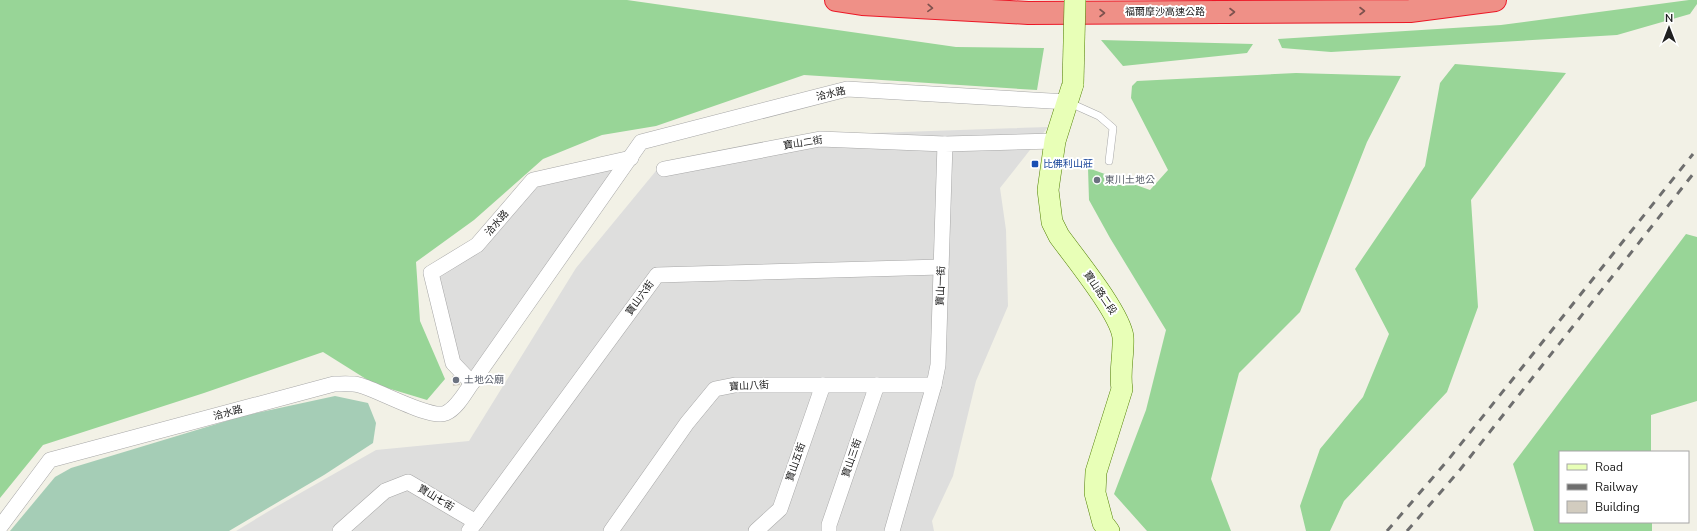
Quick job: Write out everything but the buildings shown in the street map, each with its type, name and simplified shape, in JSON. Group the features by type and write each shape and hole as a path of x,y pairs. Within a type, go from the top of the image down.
{"highway":[{"name":"福爾摩沙高速公路","path":"836,0 862,4 1028,13 1410,11 1495,0"}],"street":[{"name":"寶山路二段","path":"1076,0 1070,93 1055,141 1048,190 1052,222 1059,236 1115,315 1123,335 1122,389 1096,472 1095,492 1103,523 1109,531"},
{"name":"洽水路","path":"0,527 50,460 334,384 358,385 394,398 422,412 444,414 451,410 472,384 641,142 847,90 1070,93"},
{"name":"寶山二街","path":"664,169 820,139 945,144"},
{"path":"945,144 1055,141"},
{"name":"寶山一街","path":"892,531 934,385 938,365 945,144"},
{"name":"洽水路","path":"472,384 453,363 431,273 477,246 533,180 631,158"},
{"name":"寶山六街","path":"472,527 657,275 941,267"},
{"name":"寶山八街","path":"611,531 687,423 715,389 735,384 934,385"},
{"name":"寶山五街","path":"757,531 780,509 823,385"},
{"name":"寶山三街","path":"829,531 828,525 877,385"},
{"name":"寶山七街","path":"340,531 385,491 408,482 472,527"}],"lane":[{"path":"1070,93 1113,128 1109,161"}],"shaded area":[{"name":"比佛利山莊","path":"1048,127 1000,188 1006,230 1008,306 976,381 953,476 932,521 934,531 236,531 376,450 469,441 576,268 660,166 815,135"},
{"path":"622,165 479,377 457,360 439,274 537,184"}],"green space":[{"path":"0,0 627,0 956,47 1044,48 1037,90 804,75 656,126 602,135 543,159 474,220 416,262 420,321 445,379 427,400 374,384 323,352 204,393 43,445 0,498"},
{"path":"1697,0 1697,4 1690,14 1617,35 1331,52 1282,48 1278,39 1501,25"},
{"path":"1101,40 1253,44 1247,53 1123,66"},
{"path":"1455,64 1566,73 1471,200 1478,307 1447,392 1344,501 1330,531 1306,531 1300,506 1320,449 1363,397 1389,334 1355,269 1425,166 1440,83"},
{"path":"1296,73 1401,76 1367,142 1300,312 1239,373 1211,479 1231,531 1147,531 1114,494 1146,410 1166,330 1110,238 1089,200 1088,168 1150,190 1168,170 1131,98 1132,86 1137,81"},
{"path":"1686,234 1697,237 1697,401 1651,415 1651,451 1559,451 1559,523 1652,523 1652,531 1534,531 1513,464"},
{"path":"335,396 368,403 376,423 373,443 324,475 229,531 10,531 55,477 71,468 243,416"}],"railway":[{"path":"1387,531 1448,460 1693,154"},
{"path":"1407,531 1459,471 1697,169"}],"place":[{"name":"比佛利山莊","path":"1035,164"},
{"name":"東川土地公","path":"1097,180"},
{"name":"土地公廟","path":"456,380"}]}
